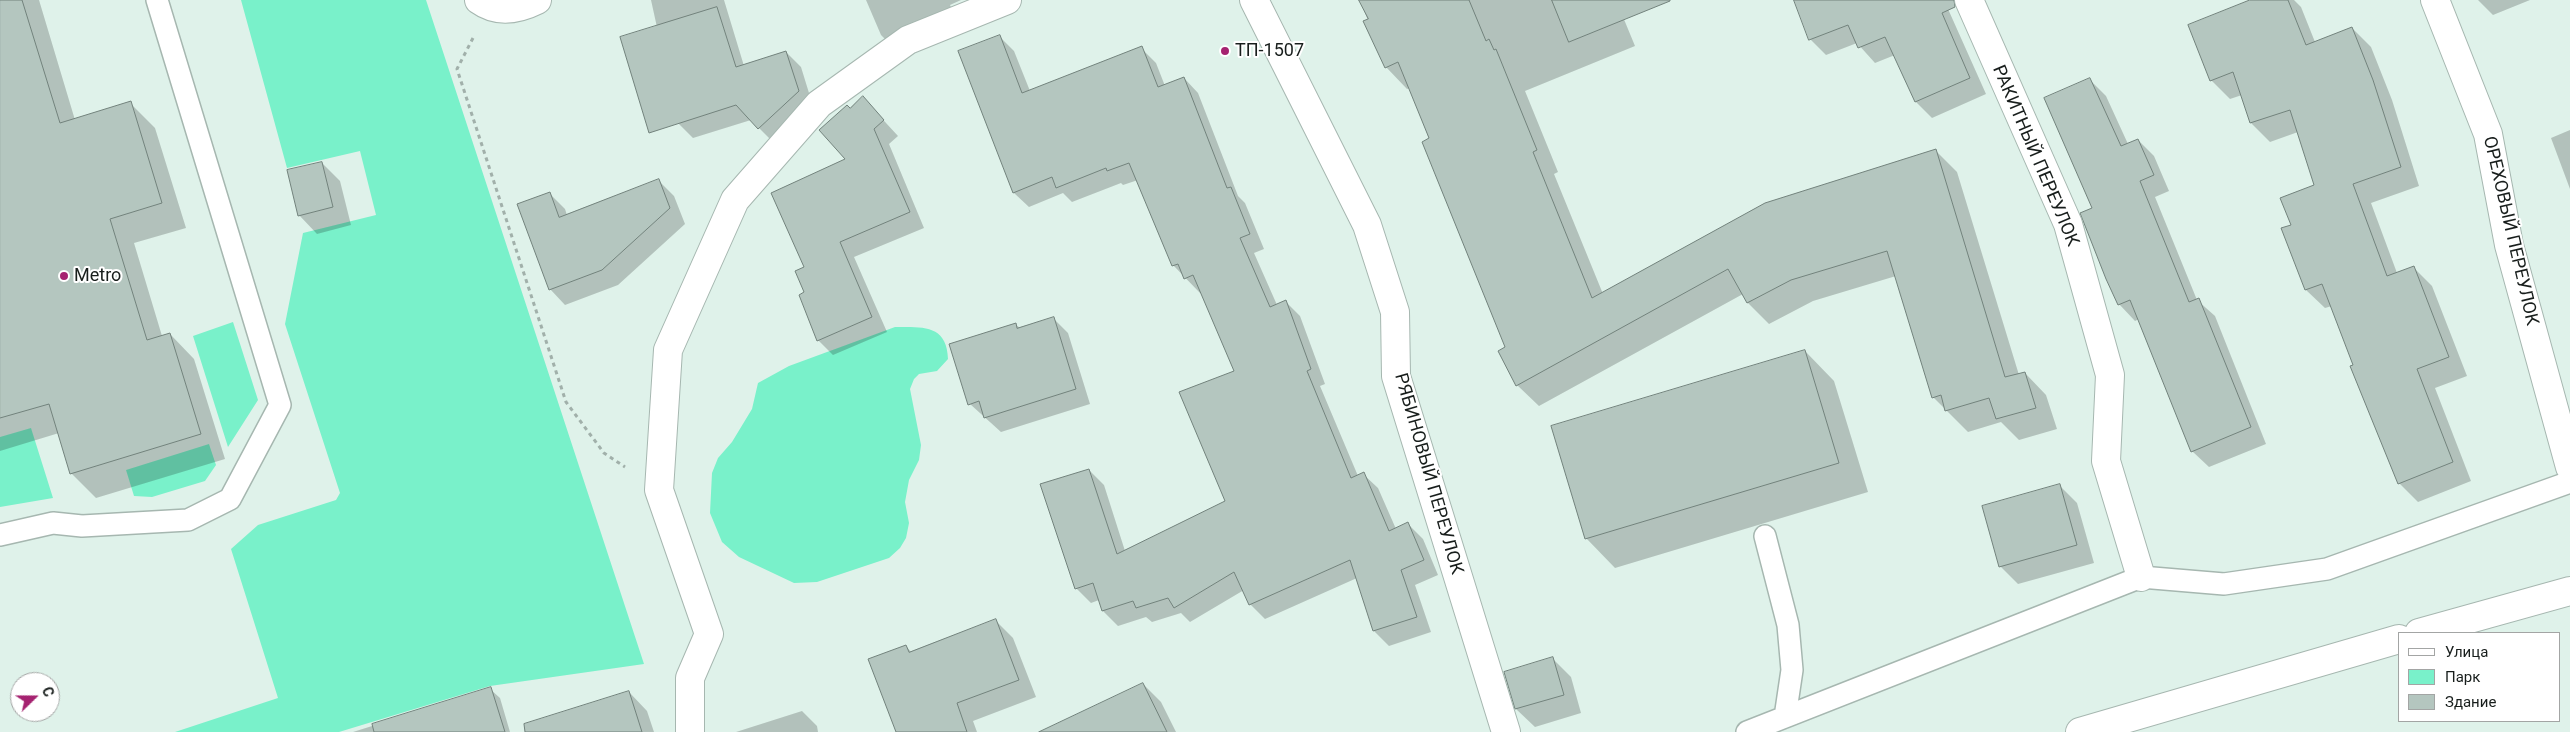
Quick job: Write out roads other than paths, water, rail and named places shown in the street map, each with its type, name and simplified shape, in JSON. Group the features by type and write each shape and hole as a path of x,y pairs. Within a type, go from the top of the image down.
{"street":[{"path":"483,3 507,10 537,0"},
{"path":"690,732 690,678 708,634 659,490 668,350 735,200 818,104 908,40 1007,0"},
{"name":"РЯБИНОВЫЙ ПЕРЕУЛОК","path":"1254,0 1367,225 1395,312 1396,376 1506,732"},
{"name":"РАКИТНЫЙ ПЕРЕУЛОК","path":"1969,0 2068,224 2110,375 2106,461 2141,577"},
{"name":"ОРЕХОВЫЙ ПЕРЕУЛОК","path":"2434,0 2488,134 2509,245 2570,466"},
{"path":"2423,632 2570,590"},
{"path":"2080,732 2398,639"}],"lane":[{"path":"0,535 53,523 82,526 188,520 230,499 280,405 157,0"},
{"path":"1748,732 2141,577 2224,584 2327,569 2570,482"},
{"path":"1765,536 1788,625 1792,670 1785,717"}],"place":[{"name":"ТП-1507","path":"1225,51"},
{"name":"Metro","path":"64,276"}]}
